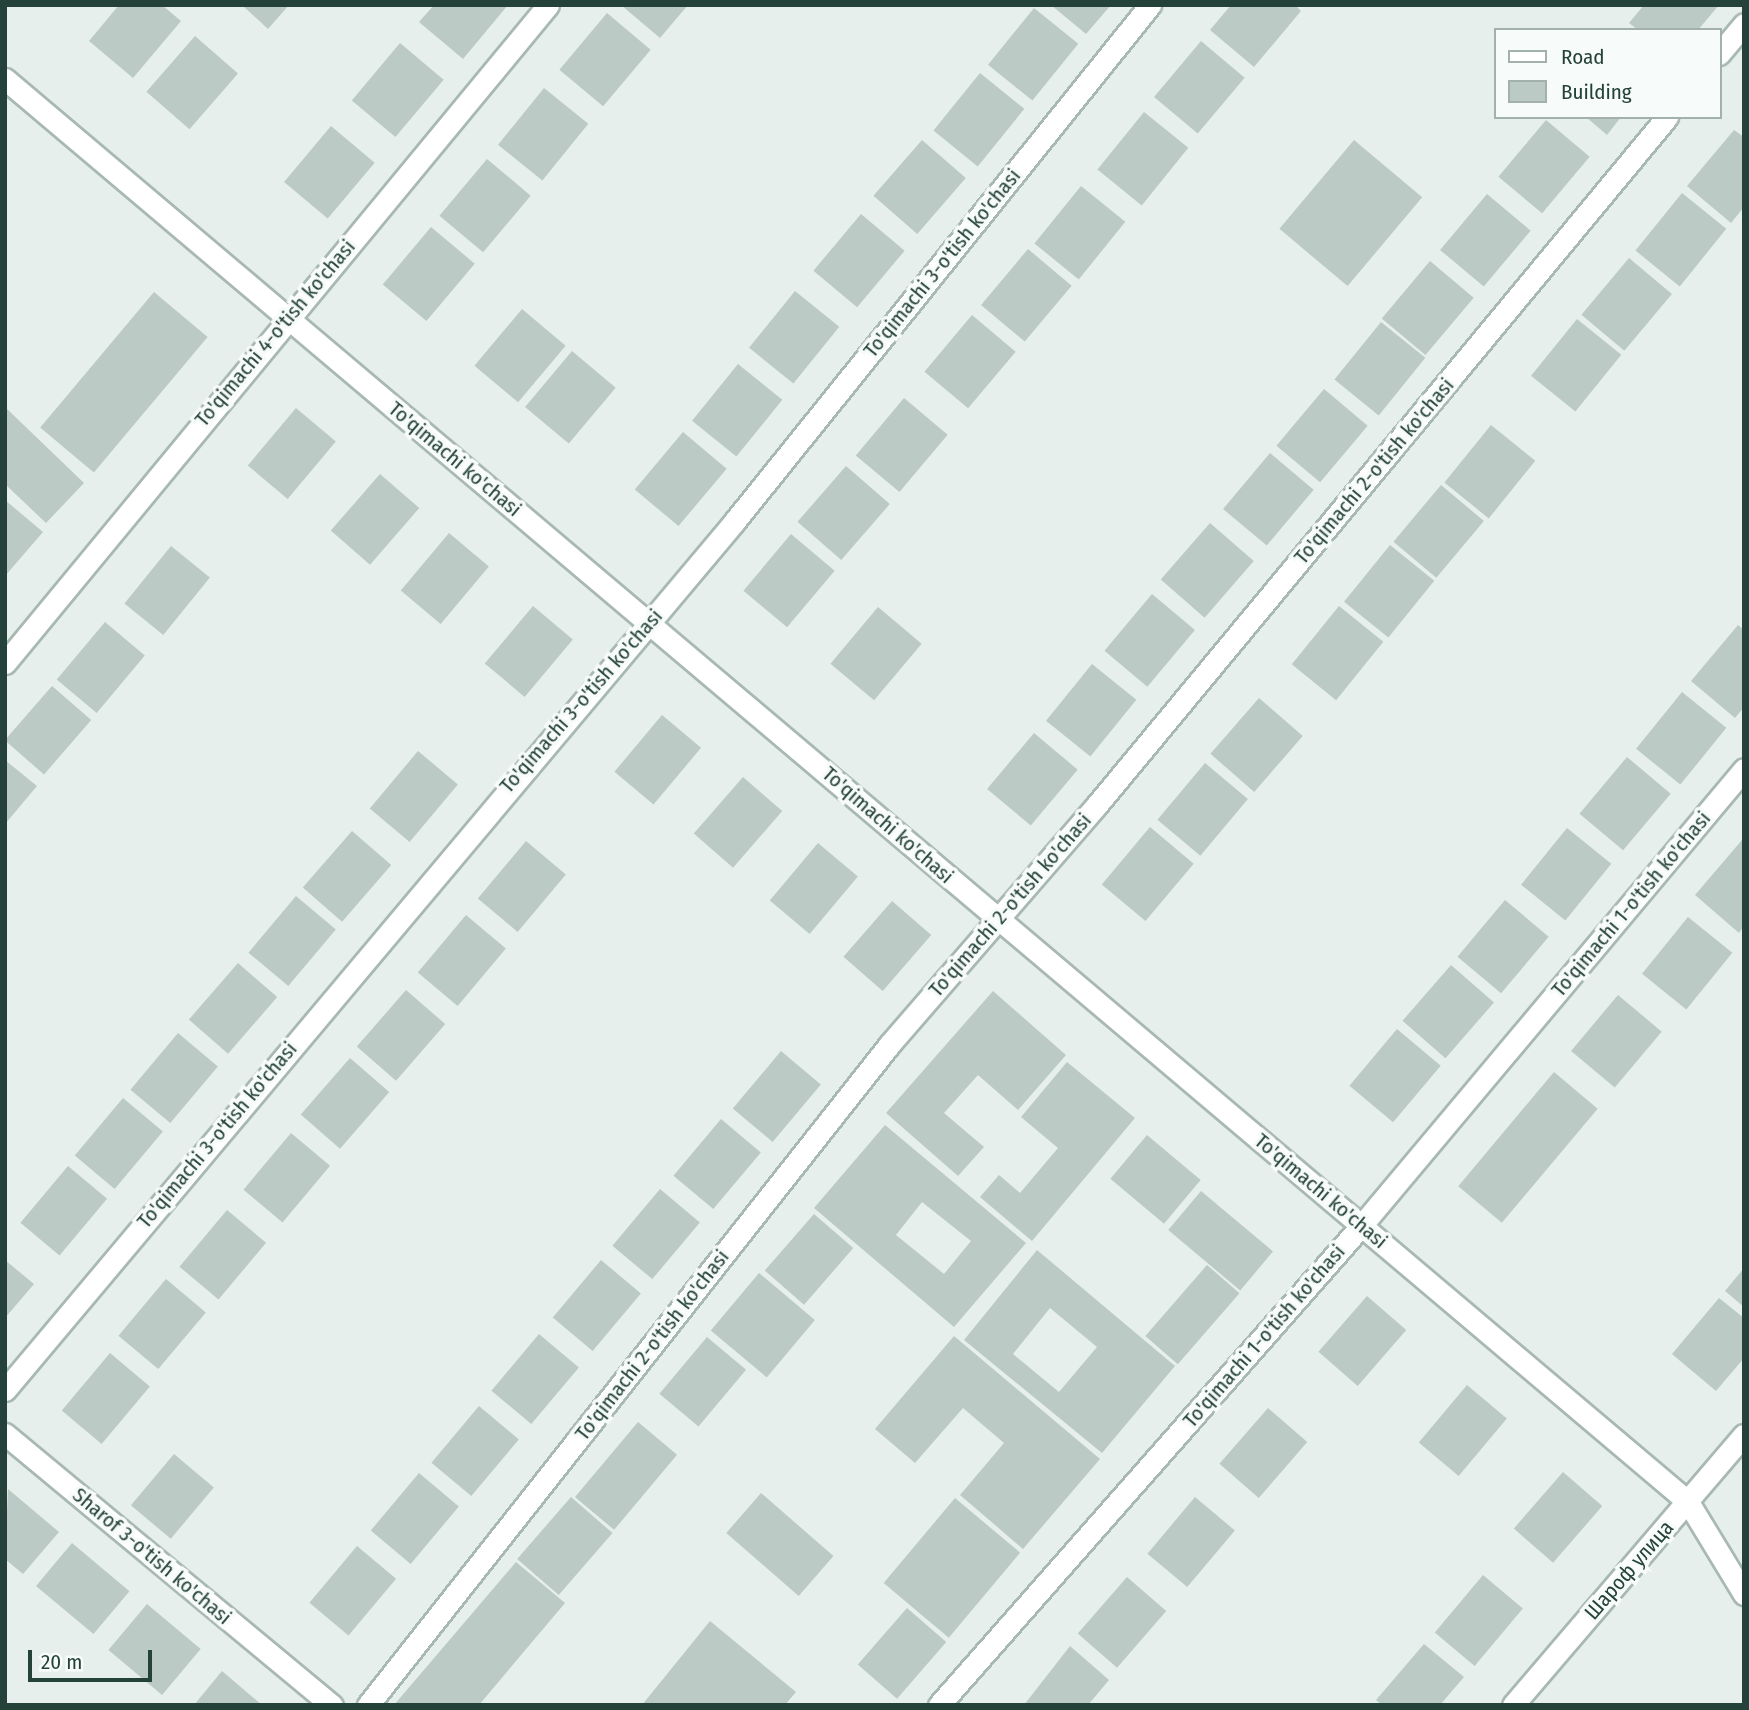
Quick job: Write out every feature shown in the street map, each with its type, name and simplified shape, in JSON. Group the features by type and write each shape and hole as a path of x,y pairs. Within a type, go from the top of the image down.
{"street":[{"name":"To'qimachi 4-o'tish ko'chasi","path":"5,663 286,319 548,5"},
{"name":"To'qimachi 3-o'tish ko'chasi","path":"5,1390 650,621 1150,5"},
{"path":"1721,52 1744,24"},
{"name":"To'qimachi ko'chasi","path":"5,79 286,319 650,621 998,920 1688,1502 1744,1594"},
{"name":"To'qimachi 2-o'tish ko'chasi","path":"368,1705 889,1045 998,920 1665,119"},
{"name":"To'qimachi 1-o'tish ko'chasi","path":"939,1705 1361,1226 1744,769"},
{"name":"Sharof 3-o'tish ko'chasi","path":"5,1434 332,1705"},
{"name":"Шароф улица","path":"1513,1705 1744,1435"}],"building":[{"path":"119,5 162,5 181,21 133,78 89,41"},
{"path":"242,5 289,5 268,29"},
{"path":"434,5 508,5 463,59 419,22"},
{"path":"621,5 688,5 660,38"},
{"path":"1051,5 1111,5 1086,34"},
{"path":"1231,5 1295,5 1301,11 1254,67 1210,30"},
{"path":"1644,5 1719,5 1700,28 1635,28 1629,23"},
{"path":"1034,8 1078,44 1032,101 988,65"},
{"path":"607,13 651,50 603,106 559,70"},
{"path":"195,36 238,73 189,129 146,92"},
{"path":"1201,41 1245,78 1198,134 1154,97"},
{"path":"400,43 444,80 395,137 352,100"},
{"path":"980,73 1024,109 978,166 933,131"},
{"path":"544,88 588,124 542,181 498,145"},
{"path":"1144,112 1188,148 1142,205 1097,170"},
{"path":"1588,119 1619,119 1607,135"},
{"path":"1546,120 1590,157 1542,213 1498,177"},
{"path":"331,126 375,163 328,219 284,182"},
{"path":"1734,130 1744,137 1744,207 1731,223 1687,186"},
{"path":"922,140 966,178 917,234 873,196"},
{"path":"1354,140 1422,197 1348,286 1279,229"},
{"path":"487,159 531,196 483,252 439,216"},
{"path":"1081,186 1125,222 1079,279 1034,244"},
{"path":"1682,193 1726,229 1680,286 1635,251"},
{"path":"1487,194 1531,231 1484,287 1440,250"},
{"path":"861,214 905,251 857,307 813,271"},
{"path":"431,227 475,264 426,321 383,284"},
{"path":"1028,249 1072,286 1025,342 981,305"},
{"path":"1629,258 1672,294 1624,351 1581,315"},
{"path":"1430,261 1474,298 1425,355 1382,318"},
{"path":"795,291 839,327 793,384 749,348"},
{"path":"154,292 208,337 94,473 40,428"},
{"path":"522,309 566,346 518,402 474,366"},
{"path":"972,315 1016,352 968,408 924,372"},
{"path":"1577,319 1621,355 1575,412 1531,376"},
{"path":"1381,322 1425,358 1379,415 1334,380"},
{"path":"572,351 616,388 569,444 525,407"},
{"path":"738,364 782,400 736,457 692,421"},
{"path":"1324,389 1368,426 1320,482 1276,446"},
{"path":"904,398 948,435 899,492 856,455"},
{"path":"5,407 84,483 46,523 5,484"},
{"path":"296,408 336,441 288,499 248,465"},
{"path":"1491,425 1535,461 1489,518 1444,483"},
{"path":"683,432 727,469 678,526 635,489"},
{"path":"1270,453 1314,490 1267,546 1223,509"},
{"path":"846,466 890,504 841,560 797,522"},
{"path":"380,474 419,508 370,565 331,531"},
{"path":"1441,485 1484,521 1436,578 1393,542"},
{"path":"5,500 43,532 5,576"},
{"path":"1210,523 1254,561 1205,618 1161,580"},
{"path":"449,533 489,566 441,624 401,590"},
{"path":"791,534 835,571 787,627 743,591"},
{"path":"1390,545 1434,581 1388,638 1344,602"},
{"path":"171,546 210,577 163,635 124,604"},
{"path":"1152,594 1195,630 1147,687 1104,651"},
{"path":"533,606 573,639 525,697 485,663"},
{"path":"1339,606 1383,642 1336,700 1292,664"},
{"path":"878,607 922,644 874,700 830,664"},
{"path":"105,622 145,655 97,713 57,679"},
{"path":"1738,625 1744,630 1744,707 1735,718 1691,681"},
{"path":"1092,664 1136,700 1090,757 1046,721"},
{"path":"52,686 91,720 44,774 5,740"},
{"path":"1682,692 1726,728 1680,785 1636,749"},
{"path":"1259,698 1303,736 1254,792 1210,754"},
{"path":"662,715 701,748 654,804 614,772"},
{"path":"1034,733 1078,770 1031,826 987,789"},
{"path":"418,751 458,784 410,842 370,808"},
{"path":"1627,757 1671,794 1623,850 1579,814"},
{"path":"5,760 37,786 5,824"},
{"path":"1205,763 1248,799 1200,856 1157,820"},
{"path":"743,777 782,811 733,868 694,834"},
{"path":"1150,827 1194,864 1145,921 1102,884"},
{"path":"1567,828 1611,864 1565,921 1521,885"},
{"path":"352,831 391,865 342,922 303,888"},
{"path":"1742,840 1744,926 1739,933 1695,895"},
{"path":"526,841 566,874 518,932 478,898"},
{"path":"818,843 858,876 810,934 770,900"},
{"path":"296,896 336,929 288,986 248,953"},
{"path":"1505,900 1549,937 1501,993 1457,957"},
{"path":"892,901 931,935 883,991 843,957"},
{"path":"466,915 506,948 458,1006 418,972"},
{"path":"1688,917 1732,953 1686,1010 1642,974"},
{"path":"238,963 277,997 228,1054 189,1020"},
{"path":"1451,965 1494,1002 1445,1058 1402,1021"},
{"path":"406,990 445,1024 396,1081 357,1047"},
{"path":"993,991 1066,1055 1018,1110 978,1075 944,1113 984,1147 958,1176 886,1113"},
{"path":"1618,995 1662,1032 1615,1088 1571,1051"},
{"path":"1397,1029 1441,1066 1393,1122 1349,1086"},
{"path":"178,1033 218,1066 170,1123 130,1090"},
{"path":"781,1051 821,1084 773,1142 733,1108"},
{"path":"350,1058 389,1092 340,1149 301,1115"},
{"path":"1067,1062 1135,1118 1032,1241 980,1197 999,1175 1020,1193 1058,1148 1021,1117"},
{"path":"1554,1072 1598,1109 1502,1223 1458,1186"},
{"path":"123,1098 163,1131 115,1189 75,1155"},
{"path":"721,1119 761,1152 713,1209 673,1176"},
{"path":"885,1125 1026,1243 954,1327 814,1208","holes":["922,1202 971,1241 944,1274 896,1235"]},
{"path":"291,1133 330,1166 283,1222 243,1190"},
{"path":"1147,1135 1201,1180 1164,1224 1110,1179"},
{"path":"68,1166 107,1199 60,1255 20,1223"},
{"path":"660,1189 700,1222 652,1279 612,1246"},
{"path":"1201,1191 1273,1251 1240,1290 1168,1230"},
{"path":"227,1210 266,1243 219,1299 179,1267"},
{"path":"814,1214 853,1248 804,1305 765,1271"},
{"path":"1037,1250 1175,1366 1102,1453 964,1340","holes":["1050,1308 1097,1347 1059,1392 1013,1354"]},
{"path":"5,1260 34,1284 5,1318"},
{"path":"601,1260 641,1293 593,1351 553,1317"},
{"path":"1207,1265 1239,1293 1178,1364 1145,1336"},
{"path":"1744,1268 1744,1307 1725,1291"},
{"path":"759,1273 815,1320 767,1377 711,1330"},
{"path":"166,1279 206,1312 158,1369 118,1336"},
{"path":"1367,1296 1406,1330 1358,1386 1318,1352"},
{"path":"1719,1298 1744,1318 1744,1358 1716,1391 1672,1354"},
{"path":"539,1334 579,1367 531,1424 491,1391"},
{"path":"954,1336 1100,1459 1023,1549 960,1495 1004,1443 963,1408 915,1463 875,1429"},
{"path":"707,1337 746,1370 699,1426 659,1394"},
{"path":"110,1353 150,1386 102,1444 62,1410"},
{"path":"1467,1385 1507,1418 1459,1476 1419,1442"},
{"path":"479,1406 519,1439 471,1496 431,1463"},
{"path":"1268,1408 1307,1442 1259,1498 1219,1464"},
{"path":"638,1422 677,1455 614,1530 575,1497"},
{"path":"174,1454 214,1487 171,1539 131,1505"},
{"path":"1563,1472 1602,1506 1553,1563 1514,1529"},
{"path":"419,1473 459,1506 411,1564 371,1530"},
{"path":"8,1489 59,1532 23,1574 5,1559"},
{"path":"761,1493 833,1556 799,1596 726,1533"},
{"path":"571,1497 613,1533 559,1595 517,1559"},
{"path":"1195,1497 1235,1530 1187,1587 1147,1554"},
{"path":"955,1498 1020,1553 949,1638 884,1583"},
{"path":"72,1543 129,1591 93,1634 36,1586"},
{"path":"357,1546 396,1579 349,1635 309,1603"},
{"path":"516,1562 565,1603 479,1705 394,1705"},
{"path":"1483,1575 1523,1608 1475,1666 1435,1632"},
{"path":"1127,1577 1166,1611 1117,1668 1078,1634"},
{"path":"147,1604 201,1649 162,1695 108,1650"},
{"path":"907,1608 946,1642 897,1699 858,1665"},
{"path":"710,1621 796,1692 785,1705 642,1705"},
{"path":"1424,1644 1464,1677 1440,1705 1382,1705 1376,1700"},
{"path":"1070,1646 1109,1680 1088,1705 1024,1705"},
{"path":"222,1671 262,1705 194,1705"}]}
